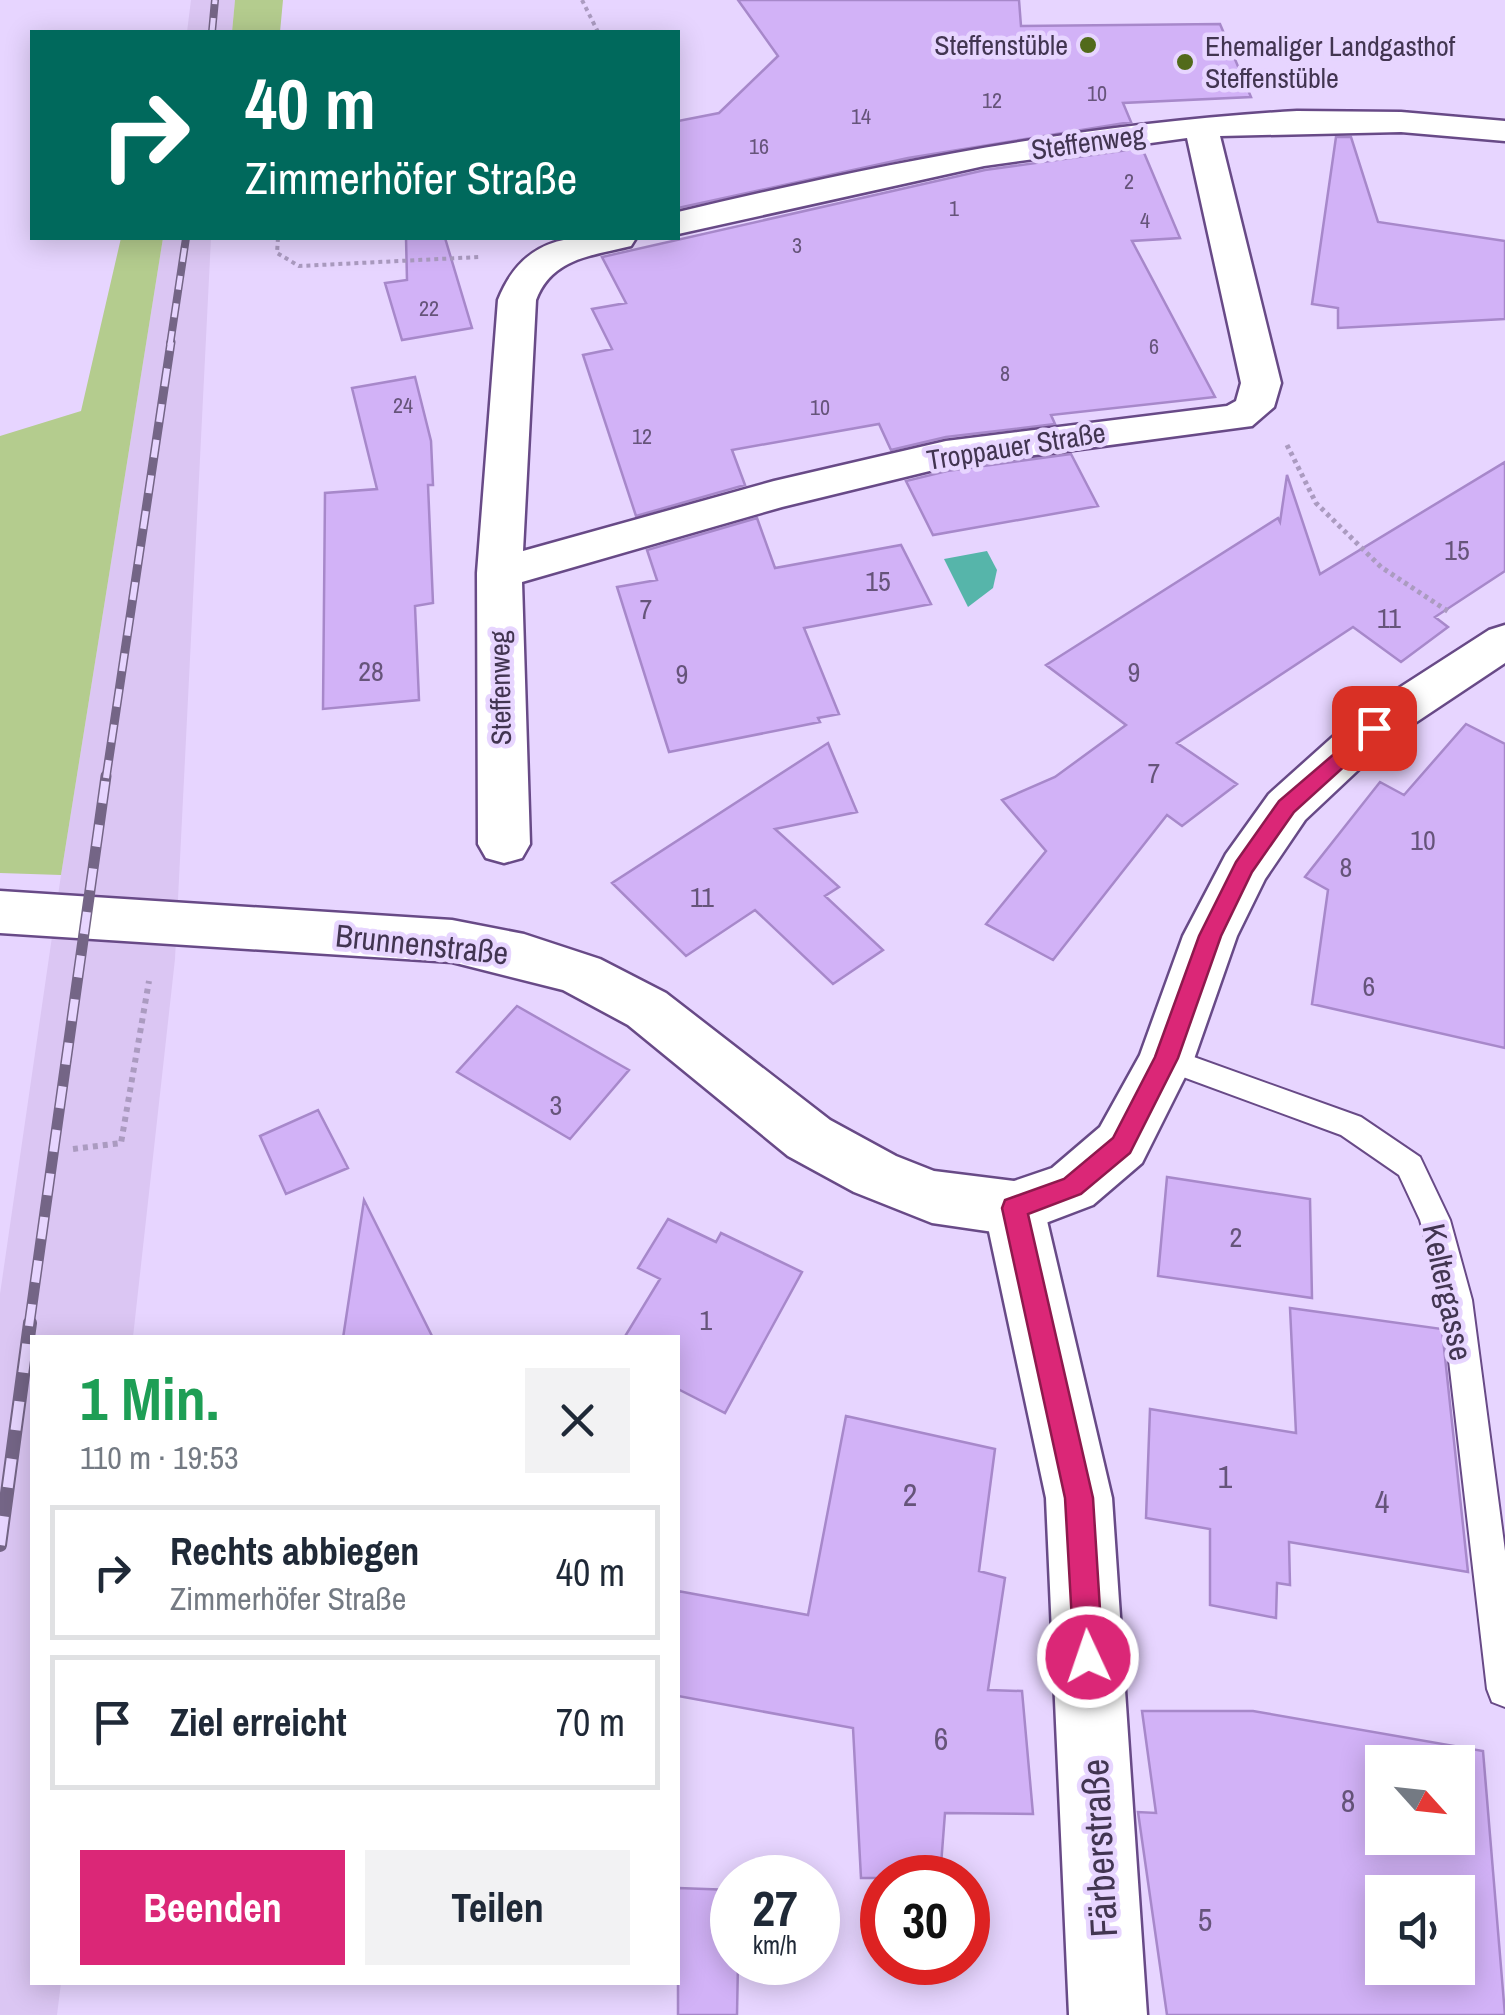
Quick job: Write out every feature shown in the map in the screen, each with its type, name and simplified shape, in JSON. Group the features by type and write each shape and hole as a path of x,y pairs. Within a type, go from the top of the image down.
{"street":[{"name":"Steffenweg","path":"680,223 834,185 1012,152 1201,126 1312,121 1463,125 1505,131"},
{"path":"1201,126 1260,383 1254,407"},
{"path":"534,264 565,250 609,240"},
{"name":"Steffenweg","path":"504,844 499,573 518,300 522,281 534,264"},
{"name":"Troppauer Straße","path":"499,573 774,495 946,454 1238,417 1254,407"},
{"path":"1014,1208 1072,1187 1121,1145 1166,1058 1210,936 1244,868 1287,806 1374,728 1502,643"},
{"name":"Brunnenstraße","path":"0,912 452,941 524,956 580,974 647,1009 809,1138 875,1174 932,1197 1014,1208"},
{"name":"Färberstraße","path":"1014,1208 1079,1498 1108,2015"}],"lane":[{"name":"Keltergasse","path":"1166,1058 1351,1126 1410,1166 1435,1220 1457,1300 1505,1689"}],"path":[{"path":"582,0 597,30"},
{"path":"278,240 277,253 299,266 501,256 534,264"},
{"path":"1254,407 1280,429 1316,503 1380,567 1502,643"},
{"path":"73,1149 121,1143 150,976"}],"shaded area":[{"path":"191,0 235,0 232,30 187,30"},
{"path":"235,0 283,0 280,30 232,30"},
{"path":"121,240 163,240 61,875 0,873 0,436 81,411"},
{"path":"163,240 211,240 175,959 133,1335 30,1335 30,1985 61,1985 57,2015 0,2015 0,1294 61,875"},
{"path":"987,551 997,570 993,588 968,607 944,559"}],"building":[{"path":"738,0 1019,0 1021,26 1220,24 1251,97 1123,103 1131,122 908,158 680,208 680,121 719,113 778,56"},
{"path":"1336,137 1351,137 1378,222 1505,241 1505,319 1338,328 1338,308 1312,304"},
{"path":"1142,148 1180,238 1132,241 1215,397 1051,415 1055,424 946,437 891,450 879,424 732,450 745,485 636,516 583,355 612,349 592,309 626,303 602,257 985,170"},
{"path":"406,240 446,240 472,328 402,340 385,283 407,280"},
{"path":"415,377 431,441 433,485 428,485 433,603 415,606 419,700 323,709 325,493 377,489 352,388"},
{"path":"1071,454 1098,506 933,535 906,481 947,471"},
{"path":"1505,462 1505,571 1435,617 1448,627 1401,662 1353,627 1177,743 1237,784 1182,826 1167,815 1053,960 986,924 1046,851 1002,800 1055,777 1126,725 1046,665 1278,518 1280,522 1287,475 1320,574"},
{"path":"757,518 775,568 901,545 931,604 804,628 839,714 818,718 820,722 669,752 617,587 657,580 647,550"},
{"path":"1466,724 1505,744 1505,1048 1312,1004 1328,890 1305,877 1380,782 1404,795"},
{"path":"828,743 857,812 775,829 839,887 825,896 883,950 833,984 755,910 686,956 612,883"},
{"path":"517,1006 629,1070 570,1139 457,1072"},
{"path":"318,1110 348,1168 286,1194 260,1136"},
{"path":"1167,1177 1310,1199 1312,1298 1158,1276"},
{"path":"364,1200 432,1335 343,1335"},
{"path":"668,1219 716,1242 721,1233 802,1272 725,1413 680,1390 680,1335 626,1335 660,1279 638,1268"},
{"path":"1290,1308 1442,1329 1468,1572 1289,1542 1290,1585 1277,1583 1276,1618 1210,1605 1210,1529 1146,1518 1150,1409 1296,1433"},
{"path":"846,1416 995,1449 979,1571 1005,1578 988,1690 1022,1691 1033,1814 945,1813 942,1855 860,1855 860,1859 853,1728 680,1696 680,1591 808,1615"},
{"path":"1142,1711 1253,1711 1448,1745 1365,1745 1365,1855 1475,1855 1475,1750 1483,1751 1505,2015 1167,2015 1138,1812 1156,1813"},
{"path":"680,1888 710,1889 710,1985 738,1985 737,2015 678,2015"}],"railway":[{"path":"212,30 215,0"},
{"path":"170,345 186,240"},
{"path":"106,778 171,342"},
{"path":"29,1326 106,776"},
{"path":"0,1545 30,1323"}],"place":[{"name":"Steffenstüble","path":"1088,45"},
{"name":"Ehemaliger Landgasthof Steffenstüble","path":"1185,62"}],"route":[{"path":"1088,1657 1079,1498 1014,1208 1072,1187 1121,1145 1166,1058 1210,936 1244,868 1287,806 1374,728"}]}
